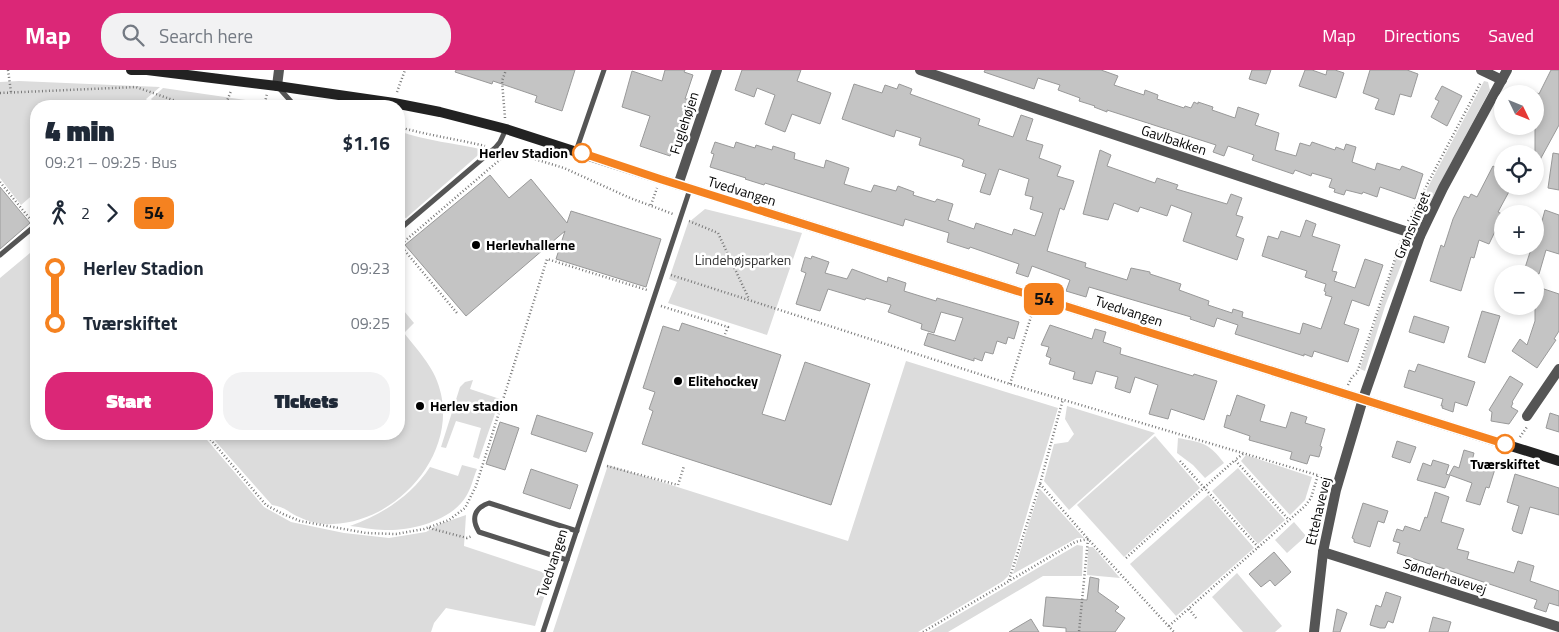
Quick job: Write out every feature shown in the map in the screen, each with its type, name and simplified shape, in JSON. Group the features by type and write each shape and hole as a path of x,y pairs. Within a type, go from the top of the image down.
{"street":[{"name":"Tvedvangen","path":"131,70 147,70 277,86 373,100"},
{"path":"277,86 279,70"},
{"name":"Fuglehøjen","path":"678,185 717,70"},
{"name":"Gavlbakken","path":"920,70 1420,236"},
{"name":"Grønsvinget","path":"1363,399 1420,236 1443,188 1507,70"},
{"path":"1484,71 1502,80"},
{"name":"Tvedvangen","path":"405,105 506,129 690,189 1037,296 1559,461"},
{"path":"1527,416 1559,369"},
{"name":"Ettehavevej","path":"1314,632 1323,552 1338,482 1363,399"},
{"name":"Sønderhavevej","path":"1323,552 1559,627"}],"lane":[{"path":"576,151 604,70"},
{"path":"277,86 290,100"},
{"path":"405,225 495,148 506,129"},
{"name":"Tvedvangen","path":"543,632 690,189"},
{"path":"0,256 30,230"},
{"path":"567,560 479,532 475,526 474,518 476,511 482,505 489,503 577,531"}],"path":[{"path":"8,70 11,92"},
{"path":"395,100 405,70"},
{"path":"506,70 502,81 506,129"},
{"path":"1344,393 1357,373 1410,217 1484,71"},
{"path":"227,100 234,81"},
{"path":"0,93 136,87 173,100"},
{"path":"405,129 510,151 564,168 718,233 750,300"},
{"path":"405,240 510,151"},
{"path":"651,206 660,179"},
{"path":"0,182 30,218"},
{"path":"405,252 457,313"},
{"path":"211,440 266,505 300,521 366,533 396,534 428,528 449,520 465,508 476,486 547,259 656,293"},
{"path":"663,272 1010,384 1338,482"},
{"path":"1010,384 1037,296"},
{"path":"652,303 728,327 726,334"},
{"path":"1009,580 1040,484 1063,399"},
{"path":"1514,447 1530,422 1527,416"},
{"path":"1126,558 1244,453"},
{"path":"1235,460 1289,520"},
{"path":"1180,461 1258,548"},
{"path":"599,464 678,485 684,466"},
{"path":"1169,626 1258,548 1311,498 1318,475"},
{"path":"1040,484 1174,632"},
{"path":"428,528 467,538 479,532"},
{"path":"923,632 1074,542 1088,539"},
{"path":"1079,632 1088,539"},
{"path":"1189,610 1196,618"}],"green space":[{"path":"19,81 160,87 147,100 30,100 30,197 21,205 0,178 0,82"},
{"path":"1484,81 1488,82 1490,90 1420,221 1414,225 1409,223"},
{"path":"163,88 245,100 152,100"},
{"path":"405,133 430,140 484,150 406,218"},
{"name":"Lindehøjsparken","path":"705,209 802,233 767,335 668,303 677,282 669,279 688,223"},
{"path":"1403,237 1406,238 1409,245 1385,306 1365,371 1360,369"},
{"path":"30,253 30,440 207,440 264,507 291,522 344,533 389,538 426,532 440,524 466,515 464,546 551,575 535,626 446,608 434,623 431,632 0,632 0,278"},
{"name":"Herlev stadion","path":"405,312 414,323 405,332"},
{"name":"Herlev stadion","path":"405,334 421,354 439,385 443,418 439,441 430,462 416,482 399,499 378,512 356,520 333,524 316,523 303,519 281,507 272,505 214,440 405,440"},
{"path":"906,361 1058,408 1009,575 1003,581 918,632 553,632 608,465 848,541"},
{"path":"473,380 470,389 500,399 479,459 473,457 481,428 456,421 446,448 441,447 460,387 465,382"},
{"path":"1067,406 1155,433 1069,510 1044,481 1054,444 1068,442 1074,434 1065,419"},
{"path":"1155,436 1200,488 1124,557 1077,505"},
{"path":"1178,438 1204,444 1214,451 1224,463 1205,478 1193,465 1177,453"},
{"path":"1246,455 1312,477 1305,500 1290,515 1241,461"},
{"path":"462,465 477,469 465,498 450,513 429,523 406,529 376,530 350,526 385,510 395,503 423,477 430,467 458,476"},
{"path":"1238,468 1285,520 1258,544 1212,491"},
{"path":"1040,489 1084,538 1077,538 1013,574"},
{"path":"1208,495 1254,548 1176,616 1130,564"},
{"path":"1294,522 1306,536 1287,553 1275,540"},
{"path":"1077,545 1083,546 1082,576 1043,576 948,632 929,632"},
{"path":"1088,547 1093,547 1120,578 1087,575"},
{"path":"1237,573 1282,626 1275,632 1243,632 1212,597"}],"building":[{"path":"456,70 575,70 562,111 535,102 537,96 493,81 492,84 455,72"},
{"path":"665,70 685,70 684,72 693,75 685,99 688,99 677,132 686,135 682,147 674,145 670,156 640,146 650,116 622,107 632,71 662,81"},
{"path":"742,70 801,70 797,81 831,93 820,124 792,114 785,132 765,124 775,95 757,88 754,97 735,90"},
{"path":"985,70 1101,70 1118,76 1114,85 1144,95 1145,90 1158,95 1157,99 1184,108 1185,106 1191,108 1194,102 1198,104 1198,102 1213,107 1212,110 1235,118 1238,107 1259,114 1255,125 1279,133 1275,150 1296,156 1300,143 1310,146 1312,142 1335,150 1336,147 1344,150 1346,144 1356,147 1352,162 1375,170 1377,163 1400,170 1402,166 1423,174 1415,199 1380,187 1377,197 1363,192 1362,194 1346,190 1344,195 1334,192 1335,189 1329,187 1332,179 1312,173 1311,176 1295,170 1293,174 1252,160 1254,155 1228,146 1224,156 1213,152 1216,145 1107,110 1107,112 1079,101 1080,98 1058,90 1060,85 1038,78 1034,89 984,72"},
{"path":"1252,70 1271,70 1266,84 1249,79"},
{"path":"1305,70 1312,70 1326,75 1327,70 1344,73 1336,98 1299,86"},
{"path":"1370,70 1407,70 1418,74 1411,97 1400,94 1394,115 1375,109 1379,99 1363,93"},
{"path":"1551,70 1559,70 1559,125 1544,152 1544,145 1535,145 1535,135 1544,135 1544,85"},
{"path":"854,84 882,93 885,85 897,89 899,84 912,89 910,94 980,119 978,125 1013,137 1021,115 1033,119 1026,140 1043,145 1039,158 1061,166 1057,176 1074,181 1064,210 1060,208 1047,251 1086,263 1085,267 1127,280 1131,268 1150,272 1150,274 1181,284 1179,290 1209,301 1208,305 1232,313 1233,309 1243,312 1242,317 1300,334 1303,323 1321,329 1332,297 1325,295 1326,284 1305,277 1307,271 1262,256 1268,236 1278,239 1281,231 1300,237 1306,220 1316,224 1312,236 1340,245 1332,271 1337,272 1334,281 1355,288 1365,259 1383,265 1369,306 1352,300 1344,324 1359,329 1348,362 1314,351 1312,357 1304,354 1304,356 1235,334 1238,325 1217,318 1214,327 1190,319 1191,317 1089,287 1086,297 1066,291 1070,280 1032,266 1028,277 1016,273 1019,264 970,247 969,249 947,242 949,233 905,219 903,226 710,167 714,154 711,153 715,142 734,148 736,142 755,148 756,145 772,150 773,146 795,153 794,159 824,168 826,160 849,168 844,184 871,192 874,185 896,191 898,186 914,192 913,195 935,202 937,199 953,204 948,220 974,229 976,223 1012,235 1014,229 1035,236 1043,213 1030,209 1033,197 1025,195 1029,179 999,169 990,195 980,192 986,174 962,166 964,160 919,145 921,138 896,130 894,137 842,119"},
{"path":"1442,86 1462,96 1447,126 1431,117 1439,101 1435,99"},
{"path":"1100,150 1111,155 1107,166 1155,183 1157,178 1178,185 1176,189 1227,204 1231,194 1242,198 1236,215 1243,217 1236,236 1244,239 1237,260 1183,241 1192,213 1171,205 1167,216 1140,207 1138,212 1114,203 1108,220 1083,214"},
{"path":"1553,153 1559,154 1559,190 1548,188"},
{"path":"1493,166 1494,195 1507,195 1502,205 1494,205 1494,234 1489,244 1479,240 1474,258 1471,257 1461,291 1430,281 1441,245 1444,247 1453,219 1464,196 1469,198 1471,194 1477,197"},
{"name":"Herlevhallerne","path":"490,175 509,198 531,179 567,223 571,211 661,239 646,287 556,259 565,231 466,316 405,245"},
{"path":"0,187 30,223 0,249"},
{"path":"1545,210 1559,215 1559,254 1546,250 1542,265 1526,265 1529,255 1544,255"},
{"path":"812,256 829,262 825,273 847,279 852,269 887,282 888,277 906,283 904,291 936,301 937,298 1019,322 1014,339 1008,337 1006,344 997,341 993,354 985,352 982,361 974,358 974,361 924,345 928,333 955,341 963,318 941,312 934,333 921,329 922,324 888,312 891,305 866,298 865,300 828,289 820,311 796,304 806,273 801,271 805,257 811,259"},
{"path":"1544,289 1559,294 1559,331 1554,339 1556,340 1537,368 1512,351 1520,339 1527,345 1535,321 1535,315 1544,315"},
{"path":"1482,311 1500,316 1485,363 1468,357"},
{"path":"1414,316 1449,327 1444,343 1409,332"},
{"path":"682,323 781,355 762,414 785,421 805,362 870,384 831,505 642,444 653,411 649,409 655,392 643,388 663,326 679,331"},
{"path":"1050,325 1092,339 1095,329 1106,332 1103,342 1121,348 1120,354 1193,376 1194,374 1217,381 1204,420 1171,409 1168,419 1149,414 1158,385 1135,377 1130,393 1115,388 1118,377 1096,371 1092,384 1073,379 1075,372 1049,364 1051,358 1046,356 1049,347 1041,345"},
{"path":"1418,364 1475,382 1467,406 1455,402 1453,412 1442,408 1443,399 1404,387 1409,370 1415,372"},
{"path":"1510,376 1523,384 1511,407 1518,411 1509,424 1491,421 1492,412 1489,410"},
{"path":"1237,395 1265,405 1260,421 1286,428 1291,412 1307,417 1305,423 1325,429 1319,457 1310,455 1307,464 1290,459 1292,452 1249,440 1250,436 1224,427 1227,415 1230,416"},
{"path":"1550,413 1559,416 1559,432 1546,428"},
{"path":"537,415 593,433 586,452 531,434"},
{"path":"500,422 519,428 505,470 486,464"},
{"path":"1397,441 1416,447 1410,463 1392,457"},
{"path":"1464,450 1474,453 1472,461 1495,469 1489,488 1486,487 1480,505 1466,501 1472,483 1450,475 1445,488 1417,480 1423,463 1431,466 1433,460 1449,465 1446,474 1449,475 1454,466 1459,468"},
{"path":"531,469 578,485 570,509 523,493"},
{"path":"1515,474 1559,488 1559,515 1530,507 1522,534 1512,529 1519,506 1507,502"},
{"path":"1435,492 1449,497 1441,522 1464,529 1457,549 1469,552 1467,559 1514,573 1518,561 1534,566 1530,581 1559,591 1559,606 1549,603 1546,612 1534,608 1537,600 1397,553 1400,543 1393,541 1397,529 1403,531 1405,526 1420,531 1425,517 1427,518"},
{"path":"1363,503 1388,511 1384,523 1378,521 1370,547 1354,542 1352,538"},
{"path":"1274,552 1291,572 1275,586 1270,580 1261,587 1249,574"},
{"path":"1090,577 1099,579 1098,592 1119,607 1115,611 1125,618 1115,632 1066,632 1066,628 1043,626 1046,597 1087,600"},
{"path":"1386,592 1401,597 1393,623 1388,621 1385,628 1370,625 1376,605 1381,607"},
{"path":"1337,609 1347,613 1340,632 1333,632"},
{"path":"1433,617 1451,622 1448,632 1429,632"},
{"path":"1031,619 1039,632 1009,632"}],"bus line":[{"name":"54","path":"582,153 1505,444"}],"place":[{"name":"Herlev Stadion","path":"582,153"},
{"name":"Herlevhallerne","path":"476,245"},
{"name":"Elitehockey","path":"678,381"},
{"name":"Herlev stadion","path":"420,406"},
{"name":"Tværskiftet","path":"1505,444"}]}
